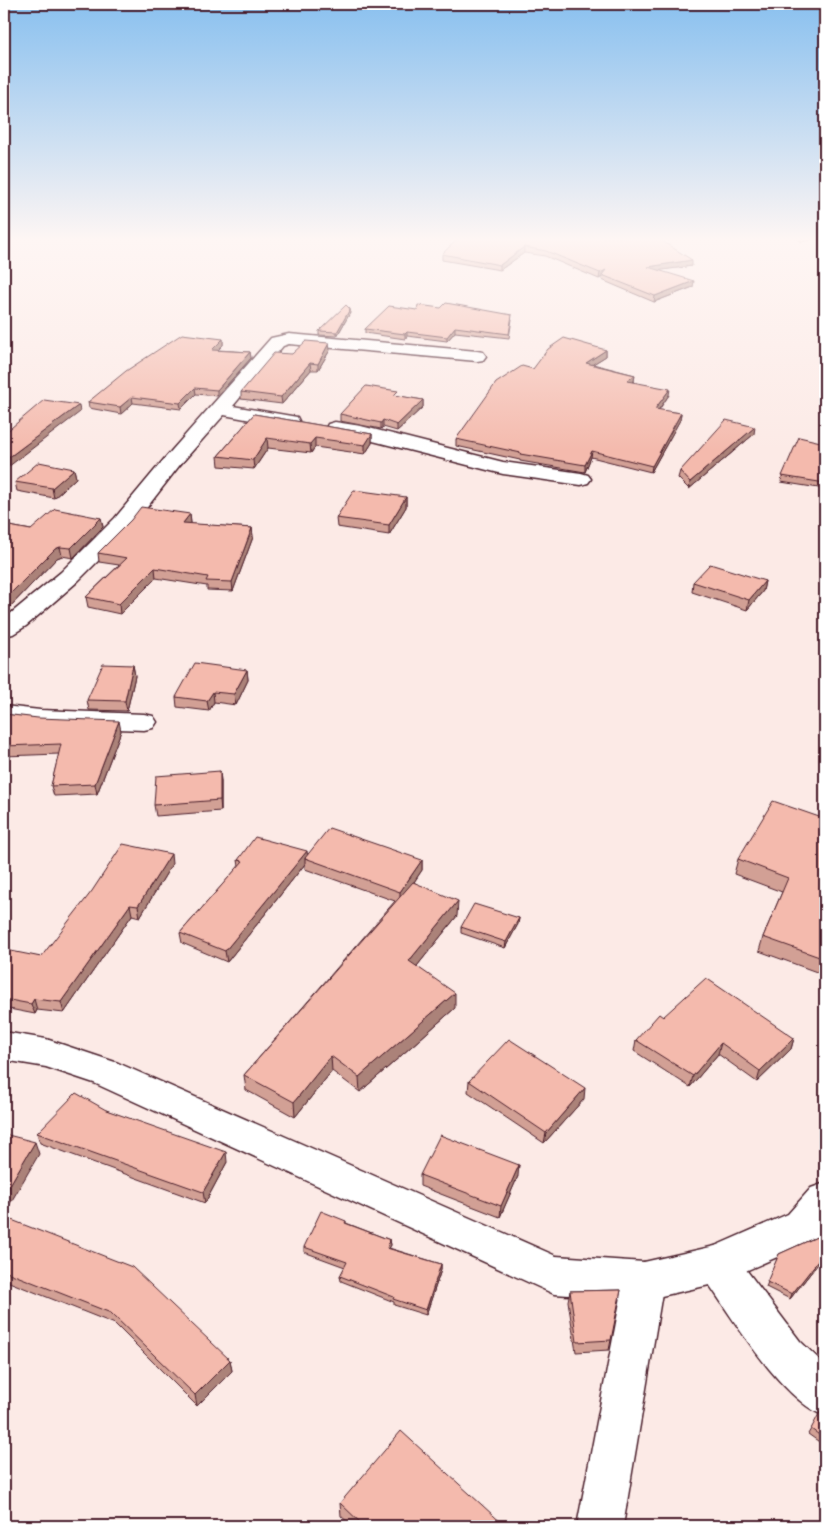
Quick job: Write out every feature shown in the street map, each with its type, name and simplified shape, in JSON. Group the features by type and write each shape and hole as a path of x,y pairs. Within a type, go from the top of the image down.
{"street":[{"path":"4,629 18,621 69,577 123,523 172,462 220,410 277,342 282,340 477,356"},
{"path":"220,410 361,432 503,468 581,479"},
{"path":"4,714 40,718 144,722"},
{"path":"4,1046 46,1053 106,1073 554,1275 644,1281 718,1264 802,1228 825,1200"},
{"path":"718,1264 785,1356 825,1394"},
{"path":"600,1526 644,1281"}],"building":[{"path":"342,308 350,309 337,332 319,331"},
{"path":"386,308 417,310 417,308 476,308 512,315 509,334 455,327 447,337 365,329"},
{"path":"182,334 223,339 212,350 250,352 217,390 195,388 180,403 132,397 120,407 88,402 126,371"},
{"path":"564,338 606,350 586,363 635,375 627,381 670,389 655,409 681,413 652,466 592,451 585,465 520,454 456,439 496,383 522,366 533,369 548,349"},
{"path":"306,341 329,343 318,364 310,363 281,397 241,392 274,353 292,354"},
{"path":"366,386 398,391 394,395 423,400 397,425 383,420 381,423 340,414"},
{"path":"44,400 79,405 4,461 4,433"},
{"path":"254,414 372,434 365,445 315,438 310,444 267,438 253,460 218,456"},
{"path":"726,420 755,427 690,482 680,471"},
{"path":"799,437 825,443 825,483 782,476"},
{"path":"39,462 74,469 52,488 15,482"},
{"path":"354,490 406,497 389,525 336,518"},
{"path":"141,507 190,514 183,523 252,528 232,582 206,581 208,577 155,568 119,604 86,597 127,558 98,553 131,520"},
{"path":"55,509 101,518 71,548 60,547 55,549 4,600 4,525 31,530"},
{"path":"710,564 765,581 749,600 693,582"},
{"path":"195,663 247,670 234,694 213,692 207,701 176,697"},
{"path":"103,664 133,665 125,701 87,700"},
{"path":"4,714 38,718 119,721 95,784 51,786 61,744 4,746"},
{"path":"220,771 220,800 154,805 156,776"},
{"path":"773,801 825,819 825,959 763,937 788,878 738,859"},
{"path":"329,828 422,860 400,892 305,858"},
{"path":"255,837 307,851 225,951 180,933 243,861 238,860"},
{"path":"123,844 171,854 138,906 130,905 61,1002 34,999 31,1004 4,999 4,953 6,950 41,957 92,891"},
{"path":"413,882 458,901 409,961 455,993 359,1077 331,1056 294,1102 244,1075"},
{"path":"474,904 519,918 506,942 461,927"},
{"path":"706,978 794,1038 760,1071 721,1043 693,1076 636,1040 659,1014 663,1017"},
{"path":"509,1039 585,1088 546,1133 469,1081"},
{"path":"76,1093 106,1110 226,1152 203,1192 37,1133"},
{"path":"4,1134 35,1142 4,1195"},
{"path":"440,1135 519,1165 501,1206 420,1175"},
{"path":"321,1211 346,1221 345,1223 390,1240 387,1248 441,1264 426,1310 393,1299 394,1297 340,1276 347,1262 304,1247"},
{"path":"4,1217 132,1267 230,1360 195,1395 111,1313 4,1271"},
{"path":"825,1227 825,1252 792,1294 767,1282 779,1254 819,1236"},
{"path":"621,1290 611,1340 577,1342 570,1291"},
{"path":"821,1410 825,1412 825,1439 811,1429"},
{"path":"401,1431 505,1526 364,1526 340,1503"}]}
